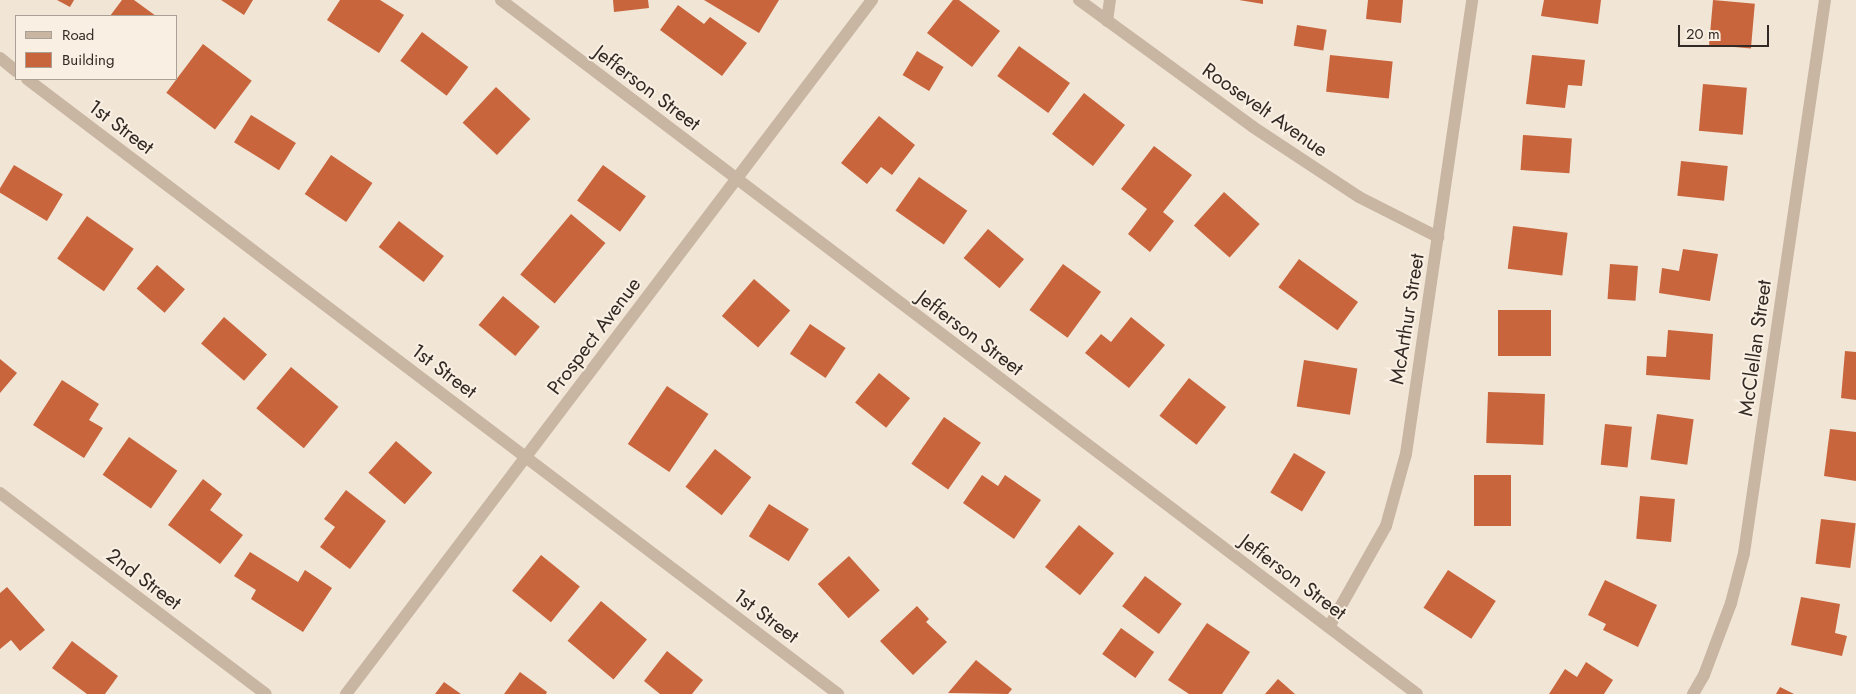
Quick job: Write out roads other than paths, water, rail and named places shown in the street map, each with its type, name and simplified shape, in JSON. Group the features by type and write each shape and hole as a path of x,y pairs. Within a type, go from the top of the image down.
{"street":[{"name":"Jefferson Street","path":"501,0 736,180 1417,694"},
{"name":"Prospect Avenue","path":"346,694 872,0"},
{"name":"Roosevelt Avenue","path":"1079,0 1253,127 1359,197 1438,237"},
{"path":"1107,21 1110,0"},
{"name":"McArthur Street","path":"1329,627 1386,526 1406,454 1472,0"},
{"name":"McClellan Street","path":"1693,694 1704,675 1731,603 1744,553 1825,0"},
{"path":"0,58 15,70"},
{"name":"1st Street","path":"28,80 838,694"},
{"name":"2nd Street","path":"0,493 266,694"}]}
